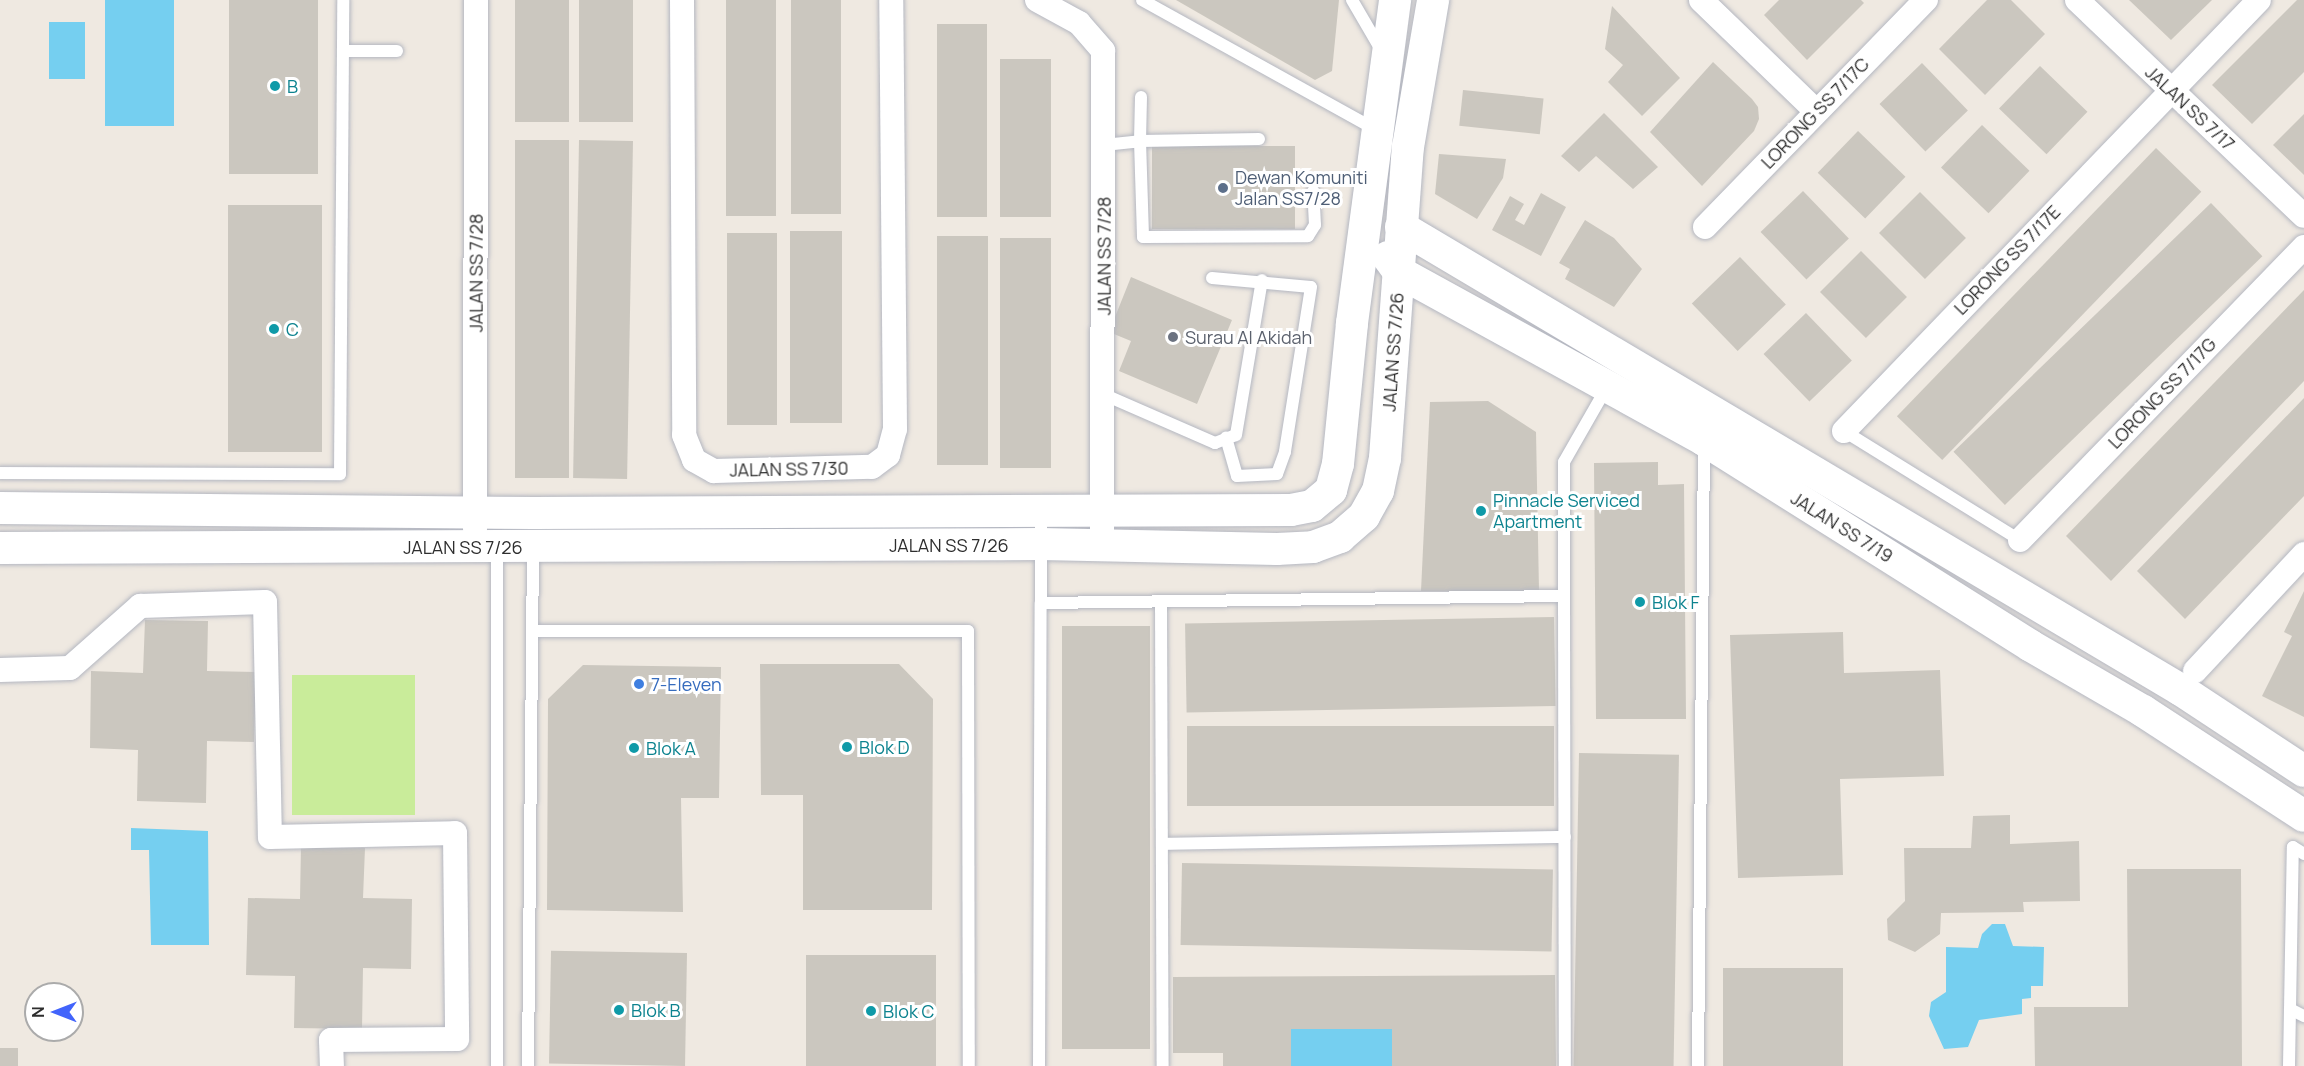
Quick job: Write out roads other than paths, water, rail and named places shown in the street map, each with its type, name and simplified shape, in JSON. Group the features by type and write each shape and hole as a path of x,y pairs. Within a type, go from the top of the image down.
{"street":[{"name":"JALAN SS 7/28","path":"476,0 474,513 486,546"},
{"name":"JALAN SS 7/30","path":"682,0 684,435 694,460 714,471 872,467 888,455 895,429 891,0"},
{"name":"JALAN SS 7/28","path":"1037,0 1079,23 1103,51 1105,395 1102,545"},
{"name":"JALAN SS 7/26","path":"0,508 474,513 1291,510 1312,506 1331,490 1338,464 1376,129 1395,0"},
{"path":"1359,271 1390,235 1433,0"},
{"path":"1701,0 1816,111"},
{"name":"LORONG SS 7/17C","path":"1705,227 1926,0"},
{"name":"JALAN SS 7/17","path":"2077,0 2304,216"},
{"name":"LORONG SS 7/17E","path":"1844,431 2259,0"},
{"name":"JALAN SS 7/19","path":"1367,213 1390,235 1710,426 2039,630 2143,711 2304,816"},
{"name":"JALAN SS 7/19","path":"1390,235 1399,272 1608,386 1710,426"},
{"name":"LORONG SS 7/17G","path":"2020,540 2304,247"},
{"name":"JALAN SS 7/26","path":"0,548 1041,544 1312,547 1340,537 1364,516 1378,491 1385,458 1399,272"},
{"path":"2195,671 2304,554"},
{"path":"0,670 70,668 140,606 265,602 270,837 455,833 457,1039 331,1040 332,1066"},
{"name":"JALAN SS 7/19","path":"2039,630 2181,690 2304,771"}],"lane":[{"path":"0,473 340,474 343,0"},
{"path":"1142,0 1376,129"},
{"path":"1352,0 1386,59"},
{"path":"343,51 397,51"},
{"path":"1141,97 1143,237 1308,236 1316,225 1313,191"},
{"path":"1104,145 1140,141 1259,138"},
{"path":"1212,278 1262,280 1311,287 1286,452 1277,474 1237,476 1226,438"},
{"path":"1105,395 1215,442 1236,435 1262,280"},
{"path":"1565,1066 1564,462 1608,386"},
{"path":"1698,1066 1710,426"},
{"path":"1844,431 2020,540"},
{"path":"1039,1066 1041,510"},
{"path":"486,546 497,1066"},
{"path":"528,1066 533,547"},
{"path":"1041,603 1564,596"},
{"path":"1161,603 1162,1066"},
{"path":"532,631 968,631 969,1066"},
{"path":"1162,844 1565,837"},
{"path":"2289,1066 2293,847 2304,854"},
{"path":"2290,1009 2304,1016"}],"water":[{"path":"105,0 174,0 174,126 105,126"},
{"path":"49,22 85,22 85,79 49,79"},
{"path":"131,828 208,831 209,945 151,945 149,850 131,850"},
{"path":"1992,924 2005,924 2013,946 2044,947 2043,986 2031,986 2031,998 2022,999 2022,1014 1979,1020 1968,1047 1944,1049 1929,1016 1931,1002 1946,992 1946,947 1978,948 1982,934"},
{"path":"1291,1029 1392,1029 1392,1066 1291,1066"}],"place":[{"name":"B","path":"275,86"},
{"name":"Dewan Komuniti Jalan SS7/28","path":"1223,188"},
{"name":"C","path":"274,329"},
{"name":"Surau Al Akidah","path":"1173,337"},
{"name":"Pinnacle Serviced Apartment","path":"1481,511"},
{"name":"Blok F","path":"1640,602"},
{"name":"7-Eleven","path":"639,684"},
{"name":"Blok D","path":"847,747"},
{"name":"Blok A","path":"634,748"},
{"name":"Blok B","path":"619,1010"},
{"name":"Blok C","path":"871,1011"}]}
